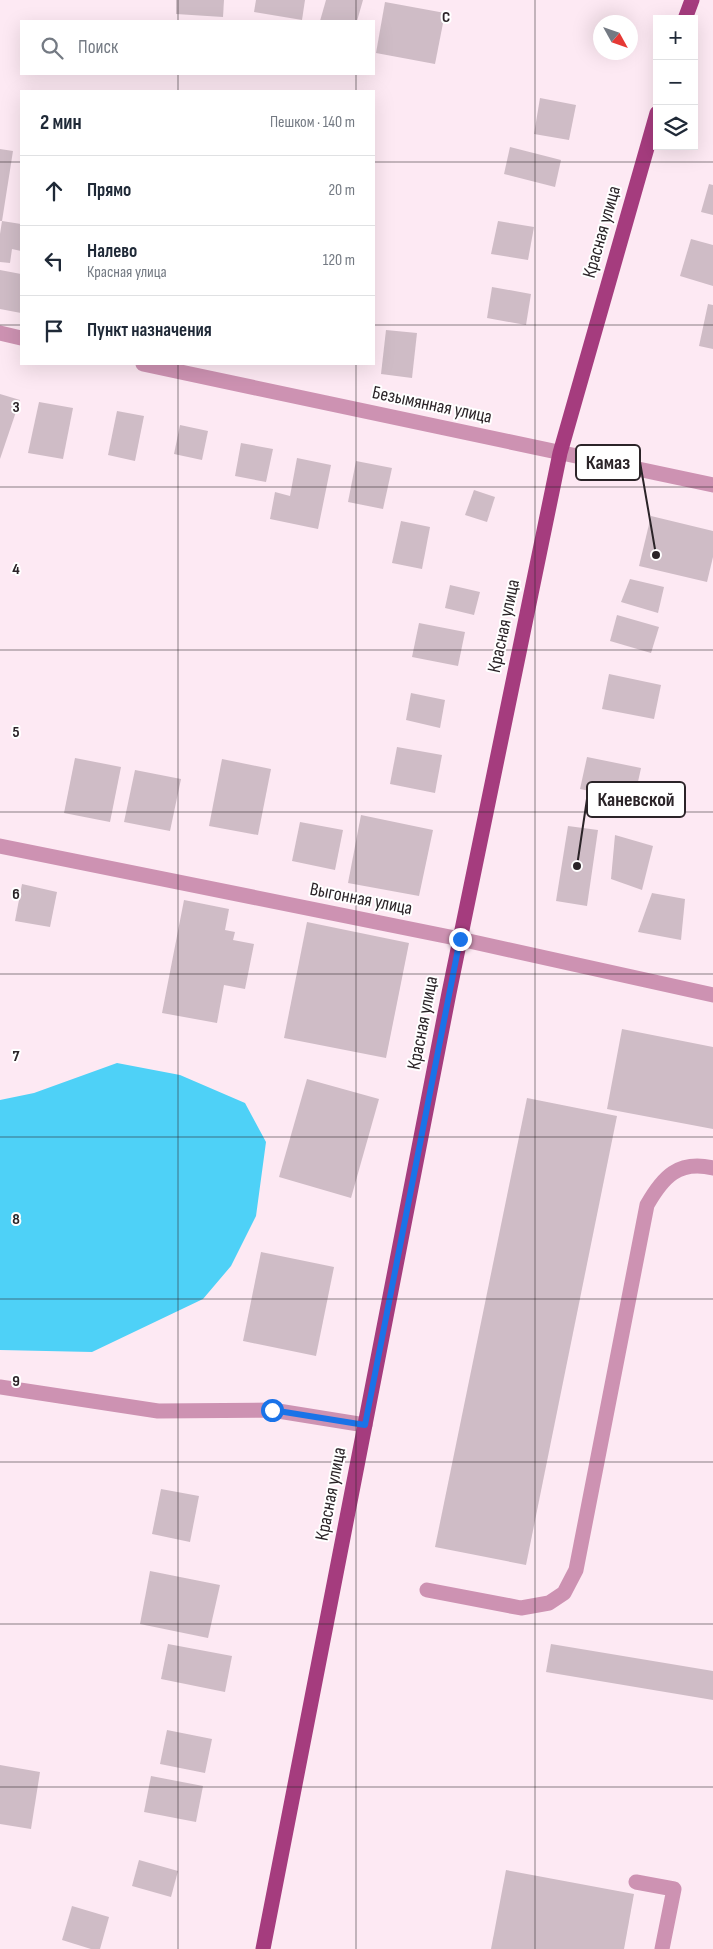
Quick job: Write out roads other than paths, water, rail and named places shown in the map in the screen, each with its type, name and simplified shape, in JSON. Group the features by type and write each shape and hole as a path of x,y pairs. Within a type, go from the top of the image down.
{"main road":[{"path":"686,15 692,0"},
{"name":"Красная улица","path":"263,1949 460,939 560,453 653,127"}],"street":[{"path":"0,333 20,338"},
{"name":"Безымянная улица","path":"148,365 713,485"},
{"name":"Выгонная улица","path":"0,846 460,939 713,995"},
{"path":"427,1590 521,1608 549,1603 564,1593 576,1570 647,1205 660,1183 675,1170 703,1166 713,1168"},
{"path":"0,1388 158,1411 272,1410 365,1425"},
{"path":"636,1882 674,1889 662,1949"}],"water":[{"path":"117,1063 180,1075 245,1103 266,1142 256,1216 231,1266 203,1299 92,1352 0,1350 0,1100 34,1093"}],"place":[{"name":"Камаз","path":"656,555"},
{"name":"Каневской","path":"577,866"}]}
